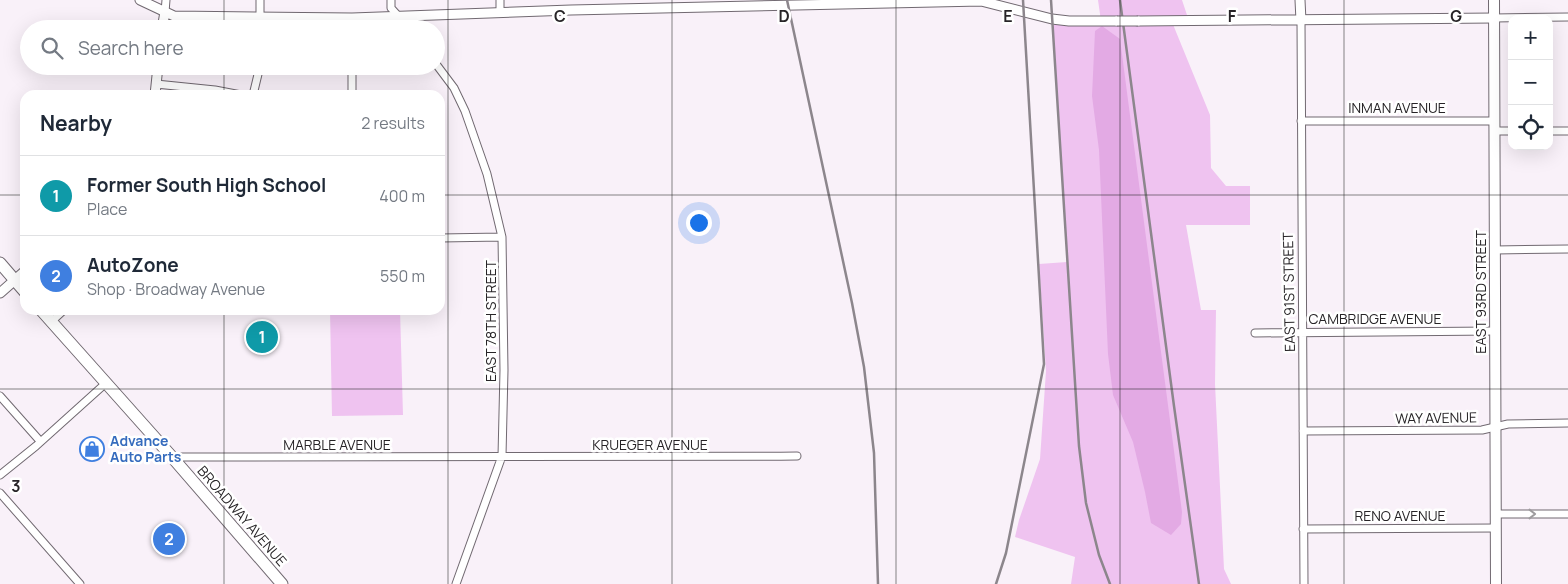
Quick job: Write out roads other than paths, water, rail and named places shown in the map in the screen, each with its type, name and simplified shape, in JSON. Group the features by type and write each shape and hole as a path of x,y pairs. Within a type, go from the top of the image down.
{"main road":[{"name":"EAST 93RD STREET","path":"1494,0 1496,584"},
{"path":"0,263 20,286"},
{"name":"BROADWAY AVENUE","path":"46,315 282,584"}],"street":[{"path":"140,0 174,16 352,18 603,6 981,1 1052,19 1069,21 1301,21 1568,17"},
{"path":"163,20 166,0"},
{"path":"260,0 260,16"},
{"path":"391,0 391,8 401,20"},
{"path":"500,0 500,12"},
{"name":"EAST 91ST STREET","path":"1300,0 1304,332 1304,584"},
{"path":"270,20 271,16"},
{"path":"155,90 157,75"},
{"path":"254,90 258,75"},
{"path":"352,75 352,90"},
{"name":"EAST 78TH STREET","path":"444,75 454,88 465,111 486,174 502,236 504,370 502,456 456,584"},
{"path":"156,84 215,90"},
{"name":"INMAN AVENUE","path":"1301,121 1494,126 1508,130"},
{"path":"1553,131 1568,130"},
{"path":"445,238 502,236"},
{"path":"1495,250 1568,249"},
{"path":"0,293 20,276"},
{"path":"52,321 59,315"},
{"name":"CAMBRIDGE AVENUE","path":"1255,333 1495,331"},
{"path":"0,475 106,384"},
{"path":"0,396 40,441"},
{"name":"WAY AVENUE","path":"1303,432 1482,430 1508,424 1568,424"},
{"name":"KRUEGER AVENUE","path":"502,456 577,458 797,456"},
{"name":"MARBLE AVENUE","path":"172,457 502,456"},
{"path":"0,493 80,584"},
{"path":"1496,514 1568,514"},
{"name":"RENO AVENUE","path":"1303,529 1496,528"}],"railway":[{"path":"787,0 864,367 874,453 878,584"},
{"path":"996,584 1006,553 1044,364 1023,0"},
{"path":"1051,0 1079,446 1086,503 1099,555 1110,584"},
{"path":"1120,0 1199,584"}],"place":[{"name":"Former South High School","path":"262,337"},
{"name":"Advance Auto Parts","path":"92,449"},
{"name":"AutoZone","path":"169,539"}]}
